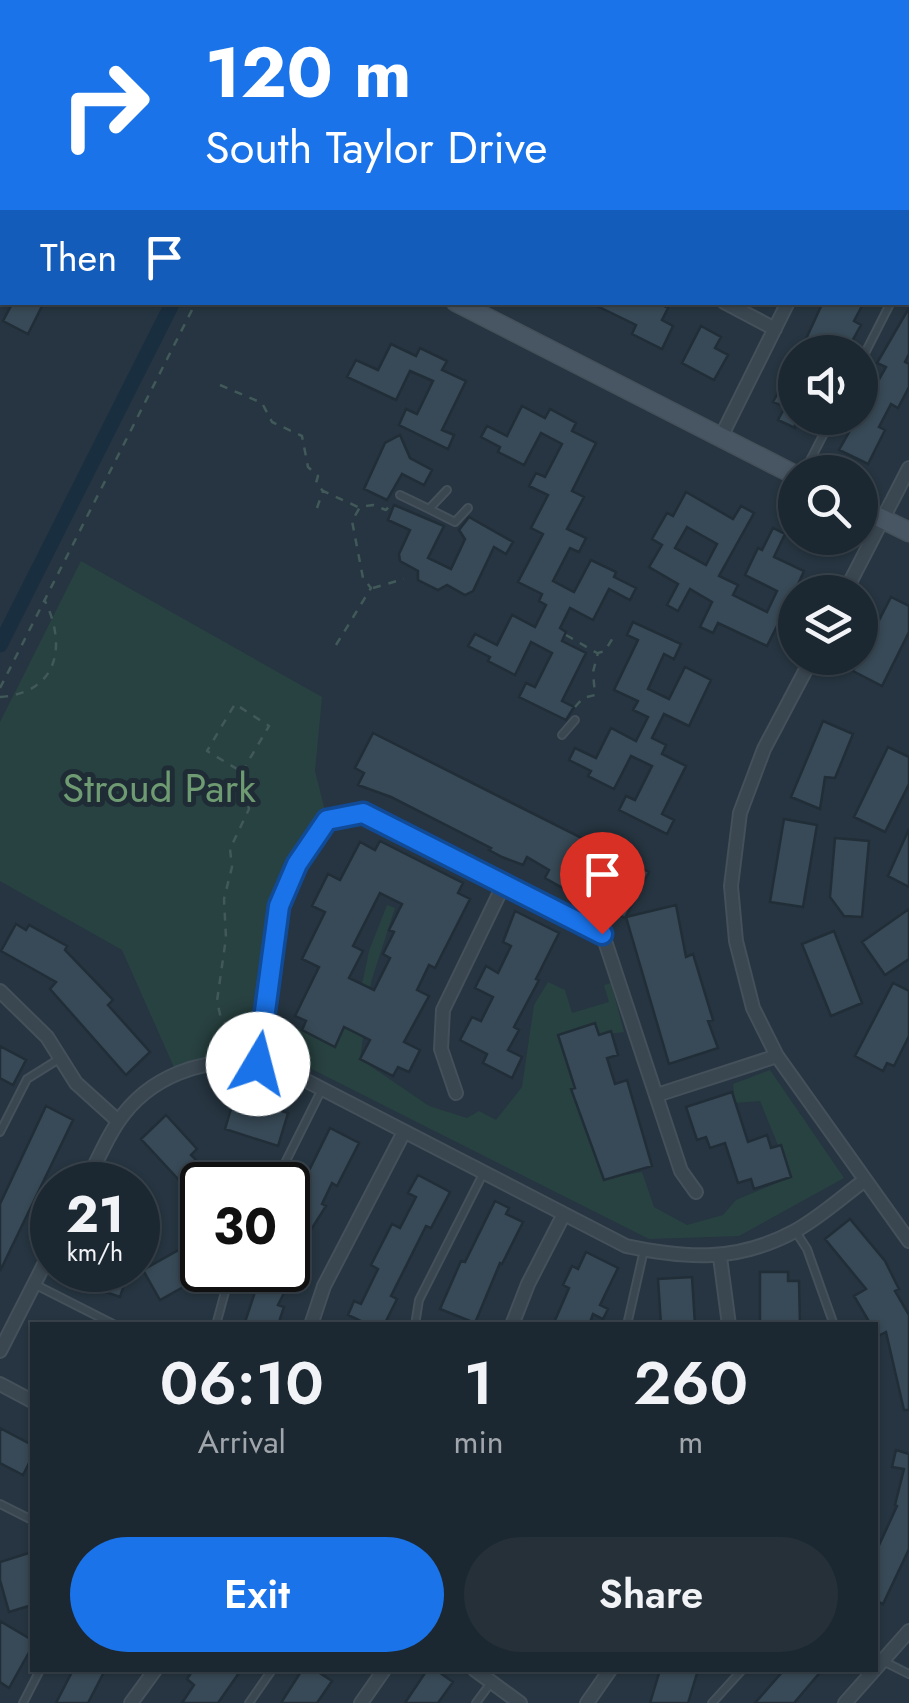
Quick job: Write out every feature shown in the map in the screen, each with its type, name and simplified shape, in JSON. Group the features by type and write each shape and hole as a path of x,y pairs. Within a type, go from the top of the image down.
{"main road":[{"path":"462,305 778,466"},
{"path":"878,517 909,532"}],"street":[{"path":"730,305 775,329"},
{"path":"721,437 787,305"},
{"path":"854,575 909,468"},
{"path":"803,675 764,749 740,813 732,875 736,941 753,1008 777,1056 909,1241"},
{"path":"258,1064 279,906 297,864 327,820 363,813 602,934 681,1171 696,1192"},
{"path":"456,1094 441,1049 443,1010 504,884"},
{"path":"0,991 47,1037 76,1083 118,1121"},
{"path":"657,1095 777,1056"},
{"path":"97,1162 118,1121 149,1087 188,1069 224,1062 258,1064 301,1078 626,1246 673,1256 720,1257 795,1231 865,1180"},
{"path":"312,1322 324,1286 404,1132"},
{"path":"513,1322 564,1214"},
{"path":"720,1257 729,1322"},
{"path":"0,1352 30,1292"},
{"path":"0,1384 30,1400"},
{"path":"878,1669 909,1631"},
{"path":"132,1703 154,1672"},
{"path":"361,1703 383,1672"},
{"path":"478,1672 520,1703"},
{"path":"587,1703 609,1672"},
{"path":"845,1703 875,1672"}],"lane":[{"path":"874,335 889,305"},
{"path":"430,509 447,490"},
{"path":"400,495 455,522 468,508"},
{"path":"562,735 575,720"},
{"path":"0,1132 27,1079 60,1058"},
{"path":"286,1162 322,1089"},
{"path":"415,1322 419,1300 484,1173"},
{"path":"795,1231 807,1249 833,1322"},
{"path":"628,1322 644,1250"},
{"path":"48,1292 109,1322"},
{"path":"217,1322 225,1292"},
{"path":"0,1504 30,1519"},
{"path":"885,1662 909,1674"},
{"path":"23,1703 39,1672"},
{"path":"250,1703 271,1672"},
{"path":"712,1703 740,1672"},
{"path":"476,1703 491,1682"}],"path":[{"path":"0,688 194,305"},
{"path":"220,385 262,404 272,422 302,436 308,467 318,476 316,482 322,490 360,508 373,505 386,510 400,495"},
{"path":"316,508 322,490"},
{"path":"360,508 352,521 355,547 363,578 371,588"},
{"path":"336,645 371,588 404,579"},
{"path":"0,697 26,692 38,684 54,661 58,648 55,622 44,600"},
{"path":"566,636 598,654 606,651 614,636"},
{"path":"575,720 572,716 576,704 595,694 593,672 598,654"},
{"path":"242,772 207,751 235,704 269,729 242,772 249,808 230,850 232,867 224,898 226,938 217,1002 221,1019 243,1042"}],"green space":[{"name":"Stroud Park","path":"81,561 322,697 315,771 327,819 279,907 258,1064 177,1074 122,950 0,881 0,722"},
{"path":"387,905 395,908 371,982 360,1059 429,1106 467,1118 479,1111 496,1120 522,1087 534,1005 548,982 565,990 572,1013 609,1002 604,985 611,983 624,1032 599,1035 595,1024 558,1035 604,1179 642,1172 654,1207 687,1225 723,1215 736,1200 791,1177 760,1101 735,1103 733,1084 770,1070 844,1178 739,1236 649,1239 270,1048 277,1018 335,1046 363,980 369,951"}],"building":[{"path":"11,305 42,305 28,334 3,321"},
{"path":"595,305 662,305 668,308 662,320 673,326 662,349 632,334 636,325"},
{"path":"822,305 862,305 854,321 861,325 855,335 808,335"},
{"path":"909,308 909,354 905,362 909,364 909,387 898,408 891,404 879,427 885,430 872,455 849,455 839,450 847,435 878,435 878,381 886,367 878,361"},
{"path":"701,326 721,337 715,348 728,355 714,380 682,363"},
{"path":"391,344 416,356 420,348 447,361 442,370 466,381 442,430 454,435 448,449 399,425 406,409 417,414 433,381 410,371 396,400 347,377 356,360 378,370"},
{"path":"522,406 545,418 550,409 576,423 572,431 596,443 572,491 584,497 567,529 586,538 579,552 570,548 553,581 574,592 591,560 616,572 614,577 636,588 630,600 609,589 593,620 570,608 560,628 566,632 562,641 586,653 562,701 574,707 566,720 519,697 526,683 535,687 552,653 531,642 515,675 468,646 475,634 497,645 512,615 535,627 546,605 539,601 542,594 518,582 543,534 531,528 548,495 529,486 536,473 545,477 562,444 541,433 524,465 498,452 500,447 481,437 487,426 507,436"},
{"path":"400,435 410,458 432,470 424,485 402,474 387,500 364,489 385,443"},
{"path":"686,492 733,519 741,506 754,513 719,576 738,585 733,595 767,612 777,591 745,575 758,548 762,550 773,528 778,530 774,557 804,571 802,575 778,575 778,624 767,646 718,623 713,633 700,627 712,602 690,589 678,611 667,605 678,584 649,567 662,545 652,539 667,513 673,516","holes":["687,527 717,544 706,565 675,548"]},
{"path":"394,505 444,526 428,558 451,569 465,539 459,530 469,517 513,542 506,554 494,547 473,591 465,595 447,585 438,590 418,580 418,571 400,561 399,554 410,530 388,520"},
{"path":"891,597 909,606 909,632 882,686 861,675 878,675 878,622"},
{"path":"633,622 681,644 674,659 664,654 648,689 669,699 685,667 711,680 689,726 664,714 652,738 666,745 662,754 686,766 662,814 674,820 667,834 619,810 626,796 635,800 652,766 631,756 614,789 588,776 591,771 569,760 575,748 596,758 611,728 636,741 648,717 633,710 638,701 614,690 638,640 627,635"},
{"path":"823,721 853,734 835,778 825,777 820,809 791,797"},
{"path":"373,733 649,872 625,918 593,902 598,893 574,881 568,891 545,878 549,870 527,857 523,865 502,857 391,797 358,785 364,773 355,768"},
{"path":"888,747 909,757 909,784 885,832 854,817"},
{"path":"784,819 817,825 803,907 770,902"},
{"path":"909,829 909,887 888,876"},
{"path":"835,838 869,841 862,917 844,916 830,897"},
{"path":"380,841 463,883 458,893 470,899 435,968 429,965 417,990 429,996 404,1042 420,1050 409,1072 398,1067 393,1076 360,1059 370,1040 344,1027 335,1047 302,1030 306,1021 295,1016 319,967 302,959 325,912 312,906 328,874 340,880 360,842 375,850","holes":["380,893 402,904 383,954 390,958 374,990 349,978 363,951 353,946"]},
{"path":"676,905 686,957 693,954 718,1048 669,1064 626,917"},
{"path":"909,909 909,959 885,975 862,942"},
{"path":"515,911 559,933 514,1027 519,1030 508,1050 522,1057 512,1078 483,1063 487,1054 460,1040 472,1017 481,1021 493,997 475,988 486,966 498,973 511,946 503,942"},
{"path":"16,924 26,930 29,925 67,946 65,950 113,1000 108,1005 150,1052 126,1075 50,989 56,982 1,951"},
{"path":"834,931 862,1003 831,1016 802,944"},
{"path":"893,983 909,991 909,1036 894,1066 887,1063 883,1071 855,1056"},
{"path":"595,1023 599,1035 611,1031 618,1055 607,1058 615,1084 627,1080 652,1166 604,1180 571,1089 575,1088 558,1035"},
{"path":"0,1046 26,1060 13,1085 0,1078"},
{"path":"732,1092 748,1142 767,1135 771,1148 781,1145 791,1177 754,1189 751,1179 738,1183 725,1143 710,1148 706,1137 697,1140 686,1107"},
{"path":"235,1096 288,1113 278,1146 225,1129"},
{"path":"46,1106 73,1120 53,1162 30,1162 30,1209 0,1271 0,1204"},
{"path":"166,1115 197,1149 191,1155 198,1162 180,1162 179,1180 141,1139"},
{"path":"330,1128 359,1143 337,1186 332,1183 322,1204 326,1206 310,1231 310,1169"},
{"path":"418,1175 450,1192 431,1228 426,1226 391,1296 397,1299 386,1322 363,1322 348,1315 354,1301 361,1304 378,1269 371,1265 392,1224 400,1228 416,1197 408,1193"},
{"path":"495,1201 509,1208 506,1214 523,1222 500,1263 475,1322 440,1309 461,1261 465,1262"},
{"path":"850,1219 885,1261 899,1289 895,1291 909,1315 909,1410 904,1410 886,1332 878,1336 878,1322 869,1322 854,1296 866,1289 825,1239"},
{"path":"180,1249 180,1289 160,1300 155,1292 160,1292 160,1260"},
{"path":"586,1252 618,1268 600,1305 608,1309 603,1319 593,1314 590,1322 554,1322 569,1288 563,1285 572,1266 578,1269"},
{"path":"760,1272 788,1272 788,1281 799,1281 800,1322 760,1322"},
{"path":"692,1277 695,1322 661,1322 658,1279"},
{"path":"255,1292 284,1292 278,1305 284,1307 279,1322 245,1322"},
{"path":"0,1428 30,1444 30,1461 23,1475 0,1463"},
{"path":"896,1450 909,1454 909,1549 883,1604 878,1602 878,1547 897,1506 904,1469 892,1467"},
{"path":"30,1553 30,1606 9,1612 0,1580 0,1562"},
{"path":"0,1621 30,1639 30,1651 9,1688 0,1682"},
{"path":"72,1672 104,1672 88,1703 56,1703"},
{"path":"192,1672 240,1672 218,1703 182,1703 194,1685 187,1679"},
{"path":"301,1672 318,1672 332,1681 317,1703 281,1703"},
{"path":"426,1672 439,1672 453,1682 438,1703 405,1703"},
{"path":"659,1672 697,1672 688,1703 650,1703"},
{"path":"782,1672 820,1672 794,1703 755,1703"}],"waterway":[{"path":"0,645 171,305"}],"route":[{"path":"258,1064 279,906 297,864 327,820 363,813 602,934"}]}
